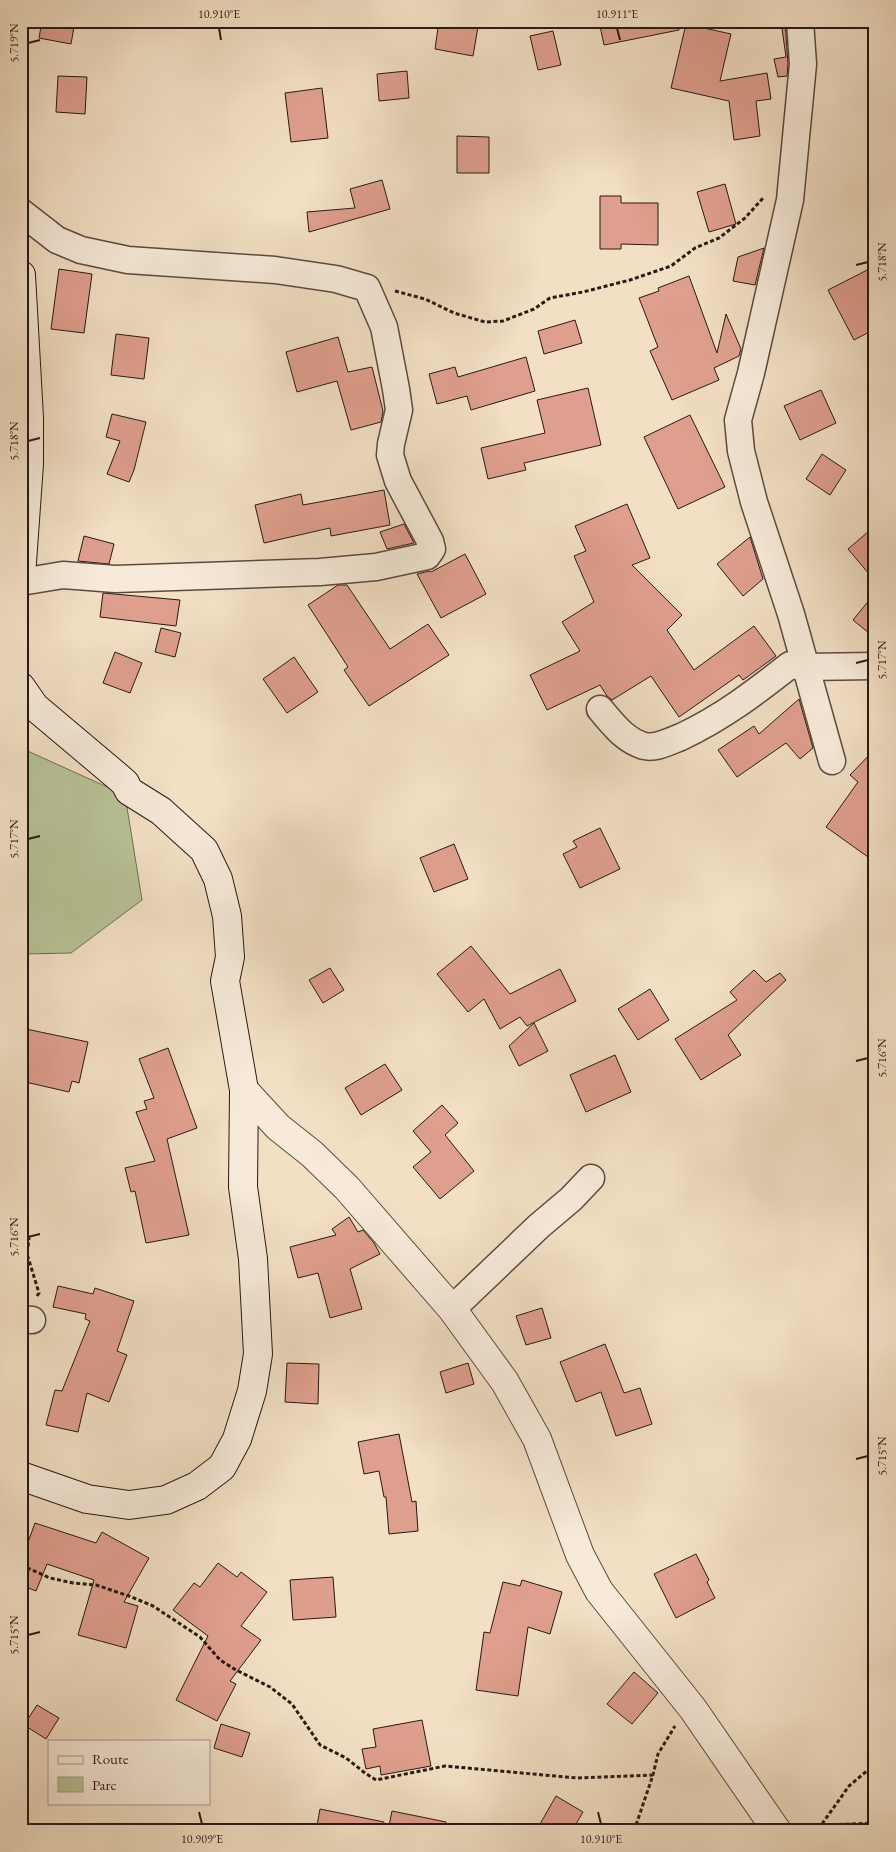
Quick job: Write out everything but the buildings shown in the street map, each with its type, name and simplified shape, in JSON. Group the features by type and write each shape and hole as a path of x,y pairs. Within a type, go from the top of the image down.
{"main road":[{"path":"21,275 29,418 29,464 21,576"},
{"path":"21,1476 87,1499 129,1505 166,1500 198,1486 222,1467 237,1439 252,1391 258,1354 253,1259 243,1187 244,1090 225,981 230,957 227,916 218,879 204,850 162,811 129,791 125,783 118,776 26,698"},
{"path":"244,1090 278,1126 312,1154 347,1188 452,1309 505,1382 537,1439 580,1555 599,1591 693,1709 771,1821"}],"street":[{"path":"800,21 803,64 790,200 738,420 741,451 754,502 791,614 832,761"},
{"path":"21,212 57,240 81,250 128,260 275,270 336,279 367,288 384,327 399,410 390,455 398,480 430,541 432,549 428,556 376,567 320,572 115,579 63,575 21,582"},
{"path":"600,709 623,736 645,746 663,744 710,723 741,703 790,665 806,667 875,666"},
{"path":"452,1309 539,1226 571,1199 591,1178"}],"path":[{"path":"367,288 395,291 425,299 454,313 484,322 503,321 534,310 550,298 630,280 671,266 694,248 719,238 745,218 770,193"},
{"path":"21,1218 29,1239 27,1254 39,1293 32,1302 27,1320"},
{"path":"21,1566 50,1578 96,1585 153,1606 200,1637 220,1660 270,1687 292,1704 320,1744 346,1758 376,1780 445,1766 577,1778 654,1775"},
{"path":"634,1831 654,1775 658,1754 677,1721 693,1709"},
{"path":"822,1825 849,1786 875,1764"},
{"path":"771,1821 785,1827 875,1824"}],"green space":[{"path":"21,748 125,795 142,900 71,953 21,954"}]}
